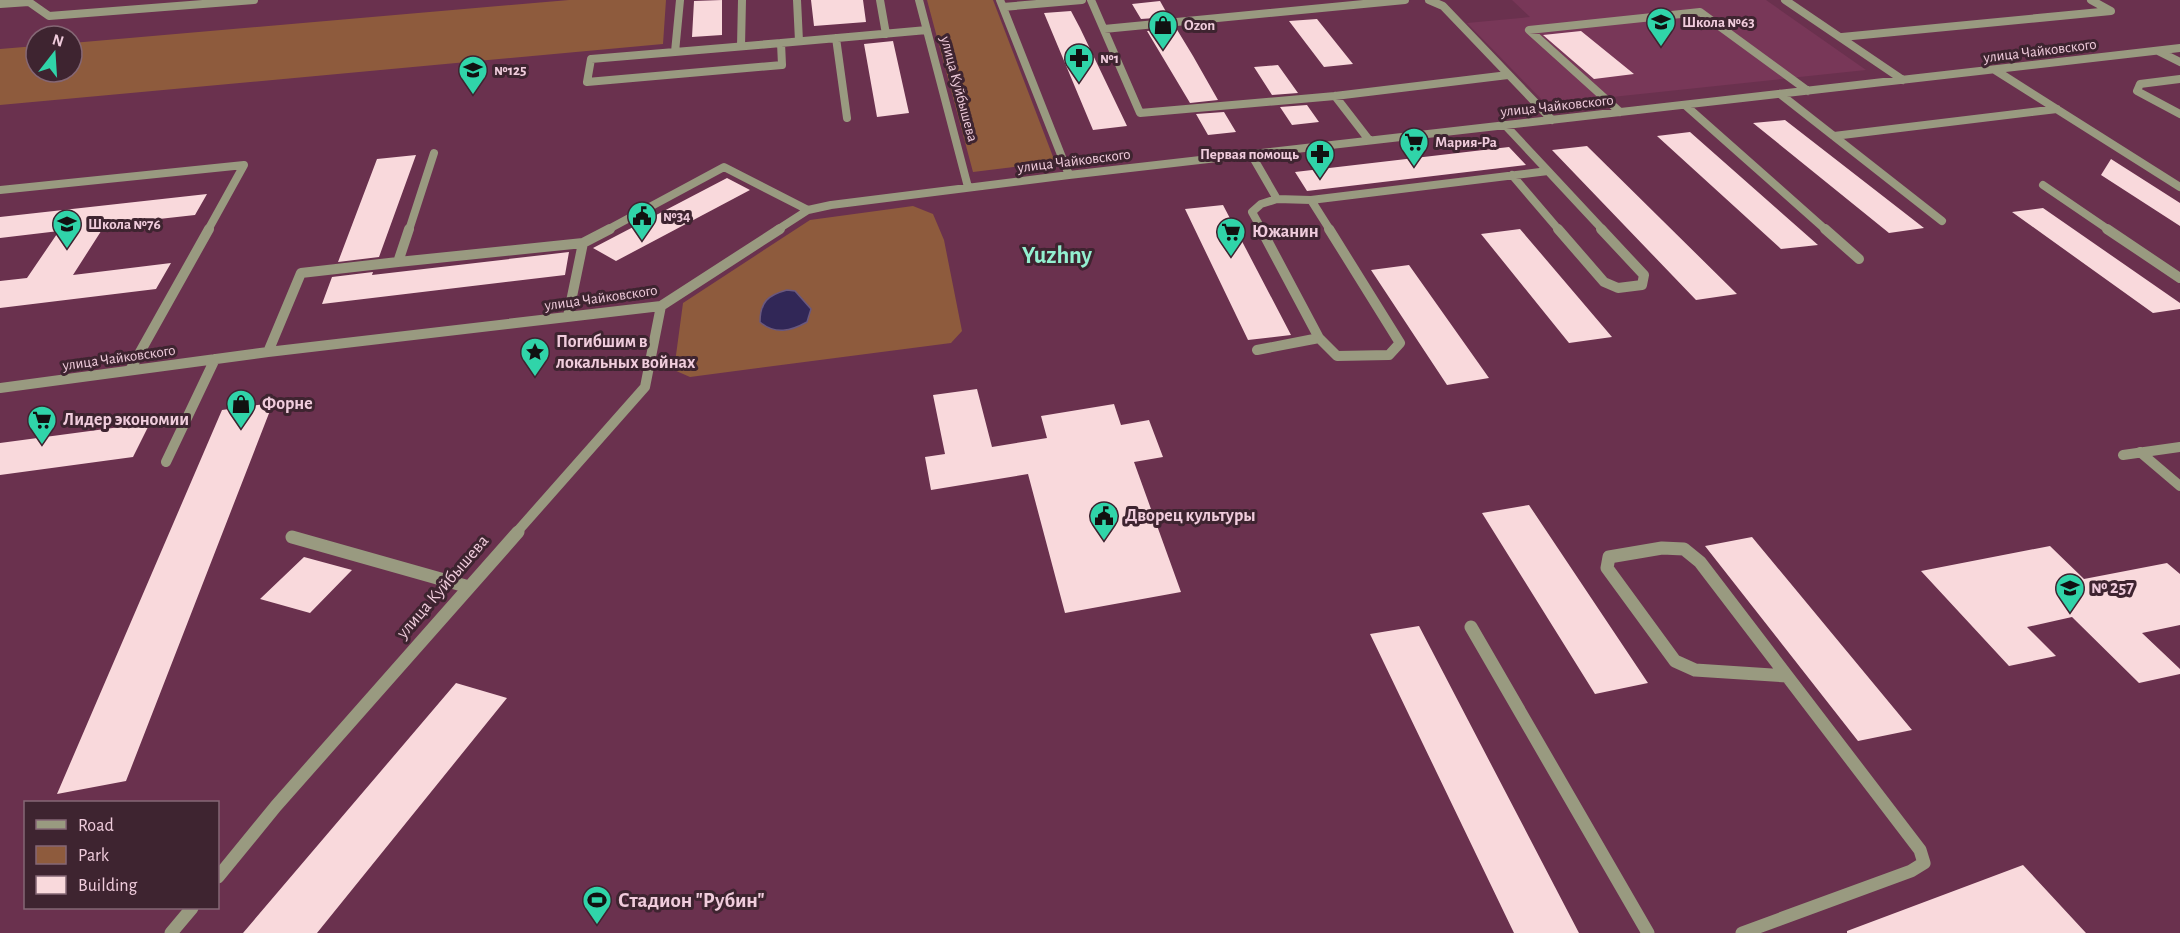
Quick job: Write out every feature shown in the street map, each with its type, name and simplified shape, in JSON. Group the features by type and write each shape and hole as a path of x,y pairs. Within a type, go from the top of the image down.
{"street":[{"path":"131,9 139,0"},
{"path":"0,4 29,2 49,16 254,0"},
{"path":"675,52 680,0"},
{"path":"741,46 742,0"},
{"path":"796,0 799,41"},
{"path":"880,0 886,34"},
{"name":"улица Куйбышева","path":"919,0 968,187"},
{"path":"1069,175 1002,4 1082,0"},
{"path":"1091,0 1140,113 1335,96 1508,75"},
{"path":"1104,29 1405,0"},
{"path":"1429,0 1443,6 1552,120"},
{"path":"1785,0 1903,80"},
{"path":"1842,37 2111,11 2091,0"},
{"path":"1620,112 1529,30 1700,12 1808,91"},
{"path":"781,43 782,65 587,82 591,59 927,30"},
{"path":"836,38 848,118"},
{"name":"улица Чайковского","path":"0,388 268,352 661,306 808,210 1069,175 2180,48"},
{"path":"2158,51 2180,62"},
{"path":"1995,70 2180,187"},
{"path":"2180,79 2140,84 2137,91 2180,114"},
{"path":"1780,94 1942,221"},
{"path":"1335,96 1370,140"},
{"path":"1685,105 1859,259"},
{"path":"1834,136 2057,109"},
{"path":"1505,125 1644,275 1642,285 1618,288 1604,282 1512,175"},
{"path":"398,262 434,153"},
{"path":"1251,154 1277,199"},
{"path":"0,189 243,165 130,370"},
{"path":"268,352 301,273 583,243 724,167 808,210"},
{"path":"1311,200 1400,343 1389,355 1358,358 1338,356 1319,338 1252,212 1261,204 1277,199 1311,200 1548,171"},
{"path":"2043,185 2180,278"},
{"path":"568,316 583,243"},
{"name":"улица Куйбышева","path":"219,876 276,806 645,387 661,306"},
{"path":"1257,350 1319,338"},
{"path":"166,462 215,359"},
{"path":"2123,455 2180,447"},
{"path":"2140,453 2180,486"},
{"path":"292,537 469,587"},
{"path":"1742,933 1911,871 1924,863 1920,850 1700,562 1684,549 1662,548 1609,557 1607,568 1675,661 1695,670 1787,676"},
{"path":"1471,627 1648,933"},
{"path":"171,933 191,909"}],"shaded area":[{"name":"Школа №63","path":"1512,0 1766,0 1866,70 1546,104 1467,23 1530,17"},
{"path":"787,290 795,291 811,309 807,322 795,328 771,329 760,322 764,304 770,297"}],"green space":[{"path":"569,0 666,0 663,44 0,105 0,49 24,47 24,84 84,84 84,42"},
{"path":"927,0 993,0 1055,162 973,172"},
{"path":"913,206 933,214 944,240 962,331 951,343 690,377 674,370 683,303 810,220"}],"building":[{"path":"722,0 722,35 692,37 694,1"},
{"path":"811,0 863,0 866,22 814,26"},
{"path":"1160,1 1169,17 1141,19 1132,4"},
{"path":"1071,11 1127,126 1093,130 1044,13"},
{"path":"1317,19 1353,64 1324,67 1289,21"},
{"path":"1176,28 1218,100 1190,103 1147,31"},
{"path":"1581,31 1634,74 1594,79 1543,35"},
{"path":"893,41 909,113 877,117 864,44"},
{"path":"1278,65 1298,93 1272,95 1254,67"},
{"path":"1307,105 1319,122 1292,125 1280,107"},
{"path":"1224,112 1236,132 1208,135 1196,114"},
{"path":"1785,120 1924,228 1889,233 1753,123"},
{"path":"1690,132 1818,245 1781,249 1657,136"},
{"path":"1587,146 1737,294 1696,300 1552,150"},
{"path":"1509,147 1526,165 1307,191 1295,172"},
{"path":"416,155 379,257 338,262 377,159"},
{"path":"2111,159 2180,203 2180,226 2101,175"},
{"path":"727,178 750,190 616,261 593,248"},
{"name":"Школа №76","path":"207,194 195,215 105,225 73,275 171,263 156,289 0,308 0,281 27,278 59,231 0,238 0,217"},
{"path":"1223,205 1291,335 1248,340 1185,209"},
{"path":"2043,208 2180,303 2180,309 2153,313 2012,212"},
{"path":"1520,229 1612,337 1569,343 1481,234"},
{"path":"569,252 565,275 322,304 332,277 373,272 372,275"},
{"path":"1409,265 1489,378 1447,385 1371,270"},
{"name":"Дворец культуры","path":"977,389 992,447 1047,438 1041,416 1114,404 1121,425 1149,420 1163,457 1134,462 1181,592 1065,613 1028,474 931,490 925,457 945,454 933,395"},
{"path":"273,403 126,781 57,794 222,410"},
{"path":"150,423 133,457 0,475 0,443"},
{"path":"1529,505 1648,683 1595,694 1482,513"},
{"path":"1752,537 1912,730 1858,741 1705,546"},
{"name":"№ 257","path":"2050,546 2084,579 2167,563 2180,574 2180,625 2142,633 2180,669 2180,674 2139,683 2072,617 2027,627 2056,656 2009,666 1921,571"},
{"path":"304,557 352,570 310,613 260,599"},
{"path":"1419,626 1579,933 1514,933 1370,634"},
{"path":"456,683 507,698 317,933 243,933"},
{"path":"2023,865 2086,933 1847,933 1847,931"}],"place":[{"name":"Школа №63","path":"1661,48"},
{"name":"Ozon","path":"1163,50"},
{"name":"№1","path":"1079,84"},
{"name":"№125","path":"473,96"},
{"name":"Мария-Ра","path":"1414,168"},
{"name":"Первая помощь","path":"1320,180"},
{"name":"№34","path":"642,242"},
{"name":"Школа №76","path":"67,250"},
{"name":"Южанин","path":"1231,258"},
{"name":"Погибшим в локальных войнах","path":"535,378"},
{"name":"Форне","path":"241,430"},
{"name":"Лидер экономии","path":"42,446"},
{"name":"Дворец культуры","path":"1104,542"},
{"name":"№ 257","path":"2070,614"},
{"name":"Стадион \"Рубин\"","path":"597,926"}],"district":[{"name":"Yuzhny","path":"1057,256"}]}
